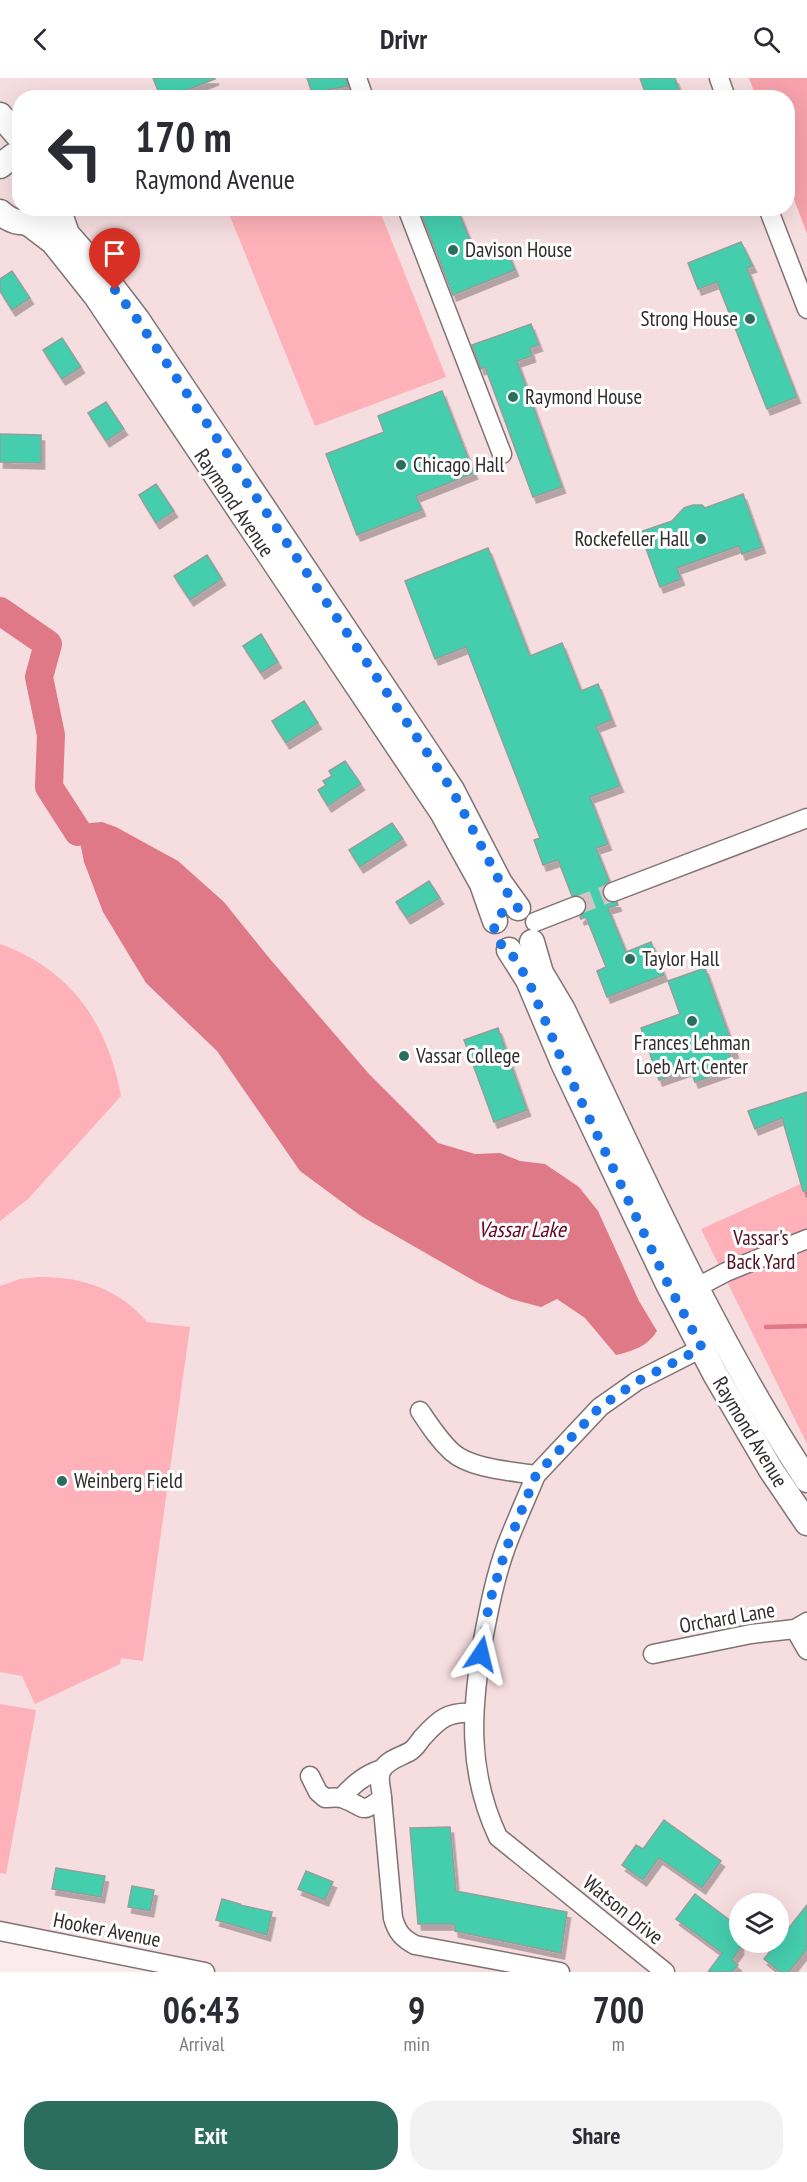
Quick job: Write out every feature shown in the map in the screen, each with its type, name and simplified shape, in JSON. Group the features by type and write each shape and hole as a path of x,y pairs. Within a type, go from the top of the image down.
{"main road":[{"path":"0,115 12,129"},
{"path":"0,166 12,157"},
{"name":"Raymond Avenue","path":"0,212 12,221 28,223 53,242 96,296 442,812 482,884 495,921 495,936 503,947 509,950 528,980 563,1063 640,1169 721,1335 778,1437 803,1468"},
{"path":"28,223 45,216"},
{"name":"Raymond Avenue","path":"59,216 67,234 104,276 137,319 452,790 500,882 528,924 541,973 563,1010 599,1111 668,1284 771,1470 807,1523"},
{"path":"495,921 507,909 528,924 522,950 509,950"}],"street":[{"path":"410,216 502,454"},
{"path":"771,216 807,309"},
{"path":"613,892 807,818"},
{"path":"528,924 576,906"},
{"path":"696,1285 807,1239"},
{"path":"420,1411 438,1437 454,1454 470,1462 536,1475 600,1407 638,1381 702,1348"},
{"path":"771,1470 803,1468"},
{"name":"Watson Drive","path":"536,1475 506,1549 489,1604 478,1670 474,1713 474,1743 480,1786 487,1812 498,1837 665,1972"},
{"path":"801,1625 807,1650"},
{"name":"Orchard Lane","path":"653,1654 801,1625"},
{"path":"342,1797 356,1782 415,1748 447,1715 461,1712 474,1713"},
{"path":"382,1769 380,1775 396,1930 404,1939 415,1945 560,1972"},
{"path":"310,1776 318,1792 325,1798 342,1797 362,1809 370,1808 382,1798"},
{"name":"Hooker Avenue","path":"0,1931 201,1972"}],"shaded area":[{"name":"Vassar College","path":"0,78 807,78 807,1972 212,1972 0,1930"},
{"path":"749,78 807,78 807,234 795,202 795,90 753,90"}],"green space":[{"path":"230,216 382,216 446,377 315,426"},
{"path":"0,944 47,968 82,1002 106,1045 115,1069 121,1096 28,1199 0,1221"},
{"name":"Vassar's Back Yard","path":"807,1181 807,1444 701,1229"},
{"path":"38,1277 84,1282 112,1293 147,1322 190,1327 143,1661 121,1658 120,1664 35,1704 22,1676 0,1672 0,1286 20,1279"},
{"path":"0,1704 36,1710 6,1874 0,1873"}],"water":[{"name":"Vassar Lake","path":"102,822 116,827 178,861 224,902 369,1074 438,1143 475,1154 500,1153 520,1161 545,1164 579,1187 598,1211 639,1301 657,1331 649,1341 640,1347 616,1355 585,1318 557,1299 541,1307 511,1299 478,1283 361,1216 300,1171 217,1051 146,983 103,912 84,862 78,832 90,823"}],"building":[{"path":"153,78 215,78 187,90 158,90"},
{"path":"307,78 346,78 348,86 327,90 311,90"},
{"path":"640,78 675,78 679,90 644,90"},
{"name":"Davison House","path":"422,216 460,216 476,255 493,248 495,252 506,248 515,270 453,295"},
{"name":"Strong House","path":"741,242 753,266 747,268 797,397 767,409 717,282 698,289 688,263"},
{"path":"12,271 30,298 12,310 0,291 0,279"},
{"name":"Raymond House","path":"531,324 539,345 530,348 532,356 517,361 562,487 533,497 485,367 481,369 472,345"},
{"path":"62,338 81,367 62,379 43,350"},
{"name":"Chicago Hall","path":"442,391 474,473 416,496 422,510 357,535 326,454 384,432 378,416"},
{"path":"106,402 124,429 106,441 88,413"},
{"path":"0,434 41,435 41,463 0,462"},
{"path":"156,484 174,511 156,523 139,495"},
{"name":"Rockefeller Hall","path":"743,494 762,547 742,554 739,546 677,568 681,579 660,587 640,532 672,521 684,508 702,505 705,508"},
{"path":"488,548 530,656 562,643 581,691 598,684 612,720 596,726 620,786 590,797 608,844 596,848 609,881 604,885 602,895 606,901 617,902 618,905 608,908 626,952 651,942 664,975 607,997 597,971 606,967 586,917 581,919 580,917 587,908 586,901 578,895 572,896 558,860 543,865 534,840 540,838 466,647 435,659 405,581"},
{"path":"207,555 222,579 190,600 174,576"},
{"path":"261,634 278,662 261,673 243,646"},
{"path":"304,701 318,723 286,743 272,721"},
{"path":"345,761 361,784 328,806 318,790 326,785 323,781 332,776 329,771"},
{"path":"392,823 403,839 360,867 349,850"},
{"path":"429,881 440,898 407,918 396,902"},
{"name":"Frances Lehman Loeb Art Center","path":"705,968 735,1052 729,1053 735,1068 695,1082 690,1069 659,1080 641,1028 680,1014 668,981"},
{"path":"498,1028 527,1110 494,1122 464,1040"},
{"path":"807,1092 807,1191 803,1191 782,1118 755,1129 748,1111"},
{"path":"664,1820 721,1861 702,1888 659,1858 643,1880 622,1865 636,1845 643,1849"},
{"path":"450,1827 456,1891 567,1912 561,1953 455,1931 454,1924 418,1924 410,1828"},
{"path":"56,1868 105,1876 101,1897 52,1889"},
{"path":"306,1871 333,1882 325,1900 298,1889"},
{"path":"132,1886 154,1890 150,1911 128,1907"},
{"path":"695,1894 729,1920 729,1953 737,1953 732,1960 738,1965 732,1972 708,1972 722,1953 676,1919"},
{"path":"222,1899 272,1912 267,1935 216,1920"},
{"path":"807,1905 807,1949 789,1972 780,1972 764,1959 769,1953 789,1953 789,1928"}],"waterway":[{"path":"0,611 48,644 39,677 51,735 49,787 78,832"},
{"path":"766,1327 807,1326"}],"tunnel":[{"path":"576,906 613,892"}],"place":[{"name":"Davison House","path":"453,250"},
{"name":"Strong House","path":"750,319"},
{"name":"Raymond House","path":"513,397"},
{"name":"Chicago Hall","path":"401,465"},
{"name":"Rockefeller Hall","path":"701,539"},
{"name":"Taylor Hall","path":"630,959"},
{"name":"Frances Lehman Loeb Art Center","path":"692,1021"},
{"name":"Vassar College","path":"404,1056"},
{"name":"Weinberg Field","path":"62,1481"}],"route":[{"path":"115,290 137,319 452,790 500,882 518,908 507,909 498,916 494,926 495,936 521,966 563,1063 668,1284 702,1348 638,1381 600,1407 536,1475 506,1549 489,1604 481,1654"}]}
